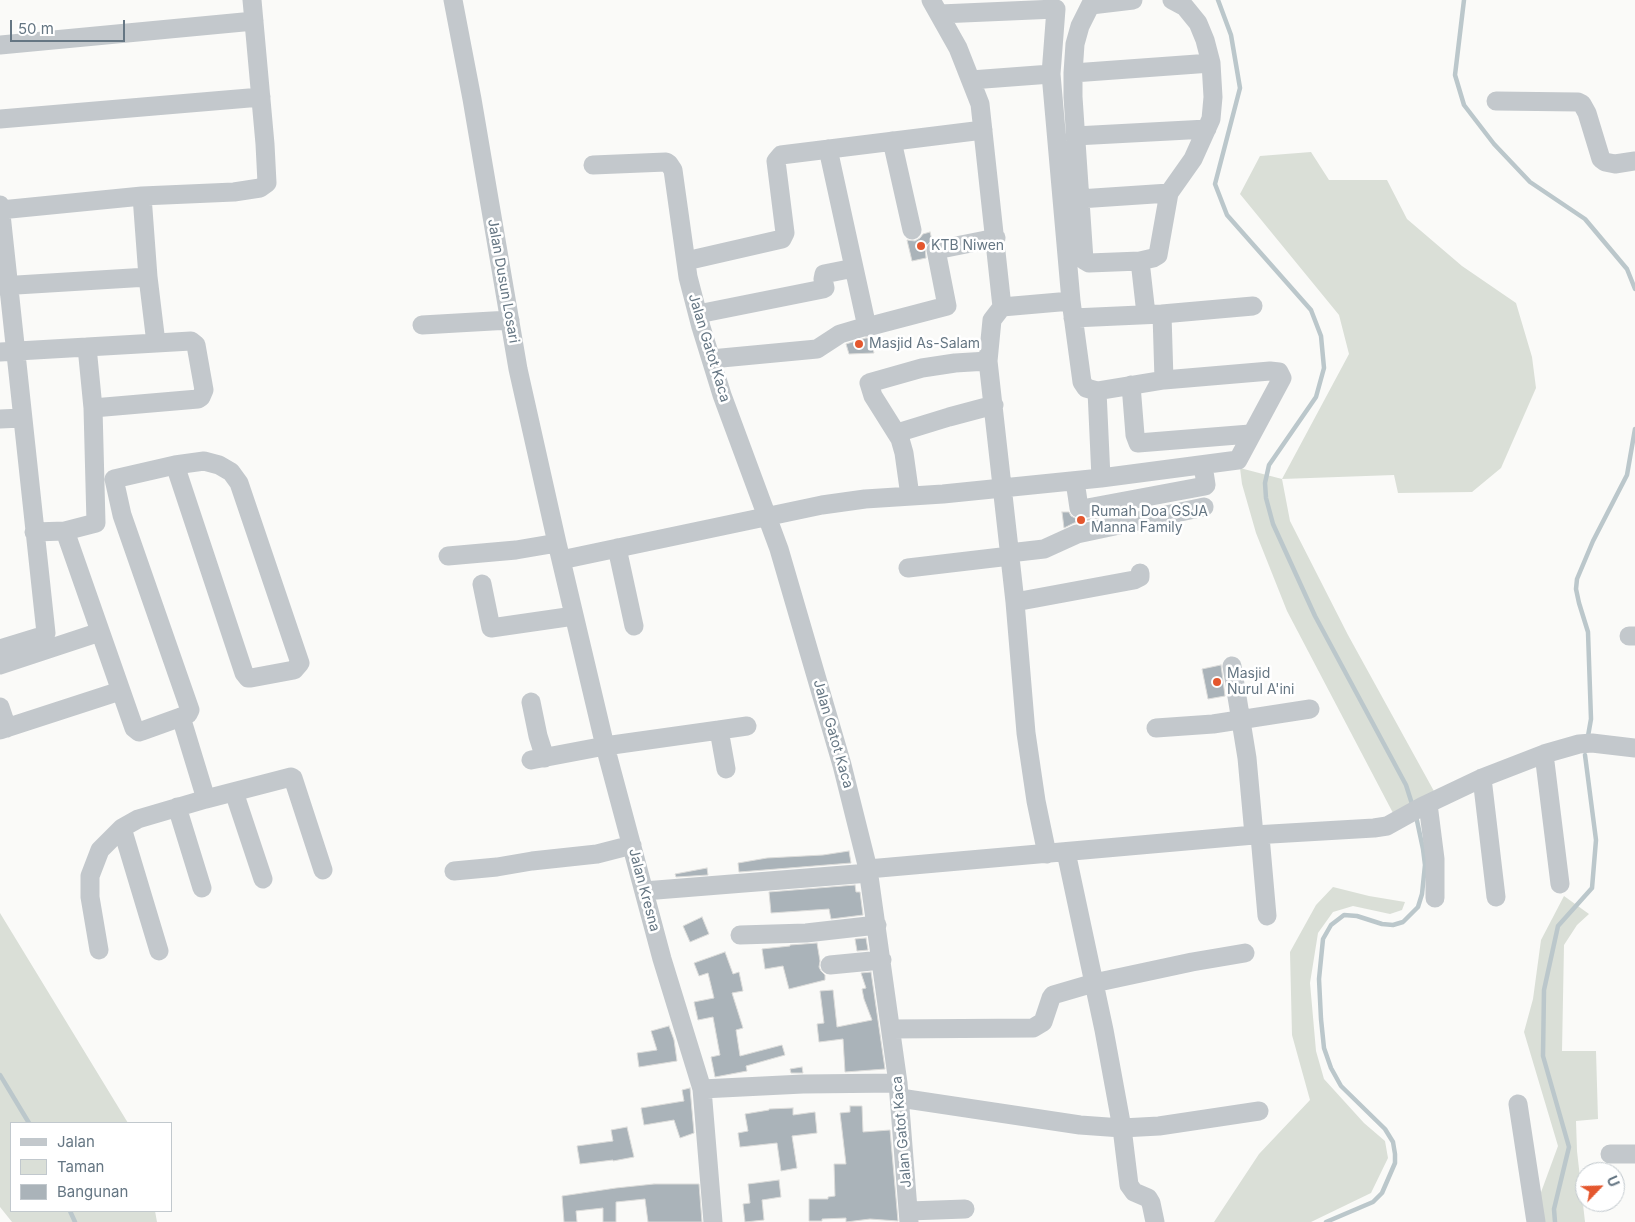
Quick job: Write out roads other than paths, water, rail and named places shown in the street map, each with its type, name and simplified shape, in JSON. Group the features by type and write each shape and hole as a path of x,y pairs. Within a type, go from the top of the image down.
{"street":[{"path":"0,210 142,196 234,192 255,190 264,186 268,178 252,0"},
{"name":"Jalan Dusun Losari","path":"453,0 472,99 518,369 559,551"},
{"path":"1133,0 1092,2 1080,26 1076,44 1073,73 1075,136 1084,260 1089,263 1140,261 1158,256 1170,193 1194,159 1211,118 1213,98 1211,63 1206,40 1198,24 1185,7 1172,0"},
{"path":"448,556 516,550 559,551 617,548 822,504 856,500 1004,488 1075,481 1238,460 1250,434 1282,378 1279,372 1262,371 1164,380 1097,391 1086,388 1082,382 1072,310 1051,74 1058,5 936,7 958,48 980,104 1002,307 992,320 988,361 1004,488 1026,733 1036,801 1056,853 1094,983 1122,1128 1129,1185 1134,1192 1148,1198 1155,1222"},
{"path":"0,44 254,21"},
{"path":"1073,73 1211,63"},
{"path":"971,80 1051,74"},
{"path":"0,119 261,97"},
{"path":"1496,100 1578,102 1582,104 1587,113 1601,158 1605,162 1615,164 1635,161"},
{"path":"1075,136 1207,129"},
{"path":"686,261 782,239 785,233 776,161 781,155 983,130"},
{"path":"892,141 912,230"},
{"path":"828,149 867,326"},
{"name":"Jalan Gatot Kaca","path":"593,165 666,162 673,170 688,277 698,314 722,395 779,550 842,765 869,871 899,1091 909,1216"},
{"path":"1079,199 1170,193"},
{"path":"142,196 148,277 156,344"},
{"path":"0,205 8,351 22,418 46,633 42,636 0,649"},
{"path":"711,359 817,349 840,334 947,306 936,250 996,238"},
{"path":"1140,261 1154,314 1164,380"},
{"path":"698,314 823,289 824,274 854,268"},
{"path":"4,285 148,277"},
{"path":"1002,307 1154,314 1254,306"},
{"path":"422,325 510,320"},
{"path":"8,351 190,342 196,345 204,390 198,399 93,408"},
{"path":"64,531 134,728 139,732 188,714 190,710 122,515 105,480 93,408 87,347"},
{"path":"910,496 904,453 897,433 873,396 869,385 871,382 922,368 954,363 988,361"},
{"path":"1131,385 1135,435 1138,443 1250,434"},
{"path":"1097,391 1101,478"},
{"path":"897,433 994,405"},
{"path":"0,419 22,418"},
{"path":"105,480 175,465 204,461 219,465 231,472 239,483 300,663 294,670 251,678 248,678 244,673 175,465"},
{"path":"1075,481 1079,508 1082,509 1204,486 1206,485 1203,465"},
{"path":"96,523 105,480"},
{"path":"908,568 1044,549 1077,534 1204,507"},
{"path":"34,532 64,531 122,515"},
{"path":"617,548 634,626"},
{"name":"Jalan Kresna","path":"559,551 605,746 662,959 702,1089 713,1222"},
{"path":"1015,602 1134,580 1140,577 1140,573"},
{"path":"482,584 491,628 574,616"},
{"path":"0,665 100,632"},
{"path":"1232,666 1242,720 1267,916"},
{"path":"0,707 3,729 120,691"},
{"path":"531,702 538,736 538,759 605,746 747,726"},
{"path":"1156,728 1214,724 1310,709"},
{"path":"180,717 206,799"},
{"path":"719,730 726,769"},
{"path":"644,891 1257,835 1374,828 1387,826 1403,816 1482,778 1544,754 1579,744 1592,743 1635,748"},
{"path":"1544,754 1560,884"},
{"path":"99,950 90,897 90,876 100,850 122,828 138,819 291,777 293,778 323,870"},
{"path":"1482,778 1496,897"},
{"path":"234,792 263,879"},
{"path":"1425,805 1435,860 1434,898"},
{"path":"177,807 202,888"},
{"path":"122,828 159,951"},
{"path":"454,871 589,855 615,851 632,845"},
{"path":"740,935 806,933 877,925"},
{"path":"891,1029 1033,1028 1043,1022 1050,998 1053,995 1094,983 1192,962 1245,953"},
{"path":"830,965 882,960"},
{"path":"702,1089 803,1084 899,1091 1080,1125 1122,1128 1159,1126 1259,1111"},
{"path":"1518,1104 1536,1222"},
{"path":"1610,1154 1635,1154"},
{"path":"909,1216 964,1209"}],"waterway":[{"path":"1218,0 1231,35 1240,88 1215,184 1227,215 1311,310 1321,336 1324,368 1316,397 1269,465 1265,483 1266,498 1273,524 1315,616 1406,785 1413,807"},
{"path":"1464,0 1455,75 1464,105 1494,144 1530,182 1585,219 1627,269 1635,289"},
{"path":"1588,736 1591,719 1588,632 1576,589 1577,579 1593,541 1627,475 1635,429"},
{"path":"1555,1222 1554,1209 1569,1147 1543,1056 1544,990 1558,926 1592,888 1596,840 1585,755"},
{"path":"1326,1222 1373,1202 1382,1193 1395,1163 1395,1154 1393,1142 1385,1129 1341,1086 1331,1068 1324,1048 1319,979 1323,939 1331,925 1344,915 1357,916 1382,924 1393,925 1403,922 1418,907 1422,894 1425,865 1416,816"},
{"path":"0,1075 28,1122"},
{"path":"70,1212 75,1222"}],"place":[{"name":"KTB Niwen","path":"921,246"},
{"name":"Masjid As-Salam","path":"859,344"},
{"name":"Rumah Doa GSJA Manna Family","path":"1081,520"},
{"name":"Masjid Nurul A'ini","path":"1217,682"}]}
